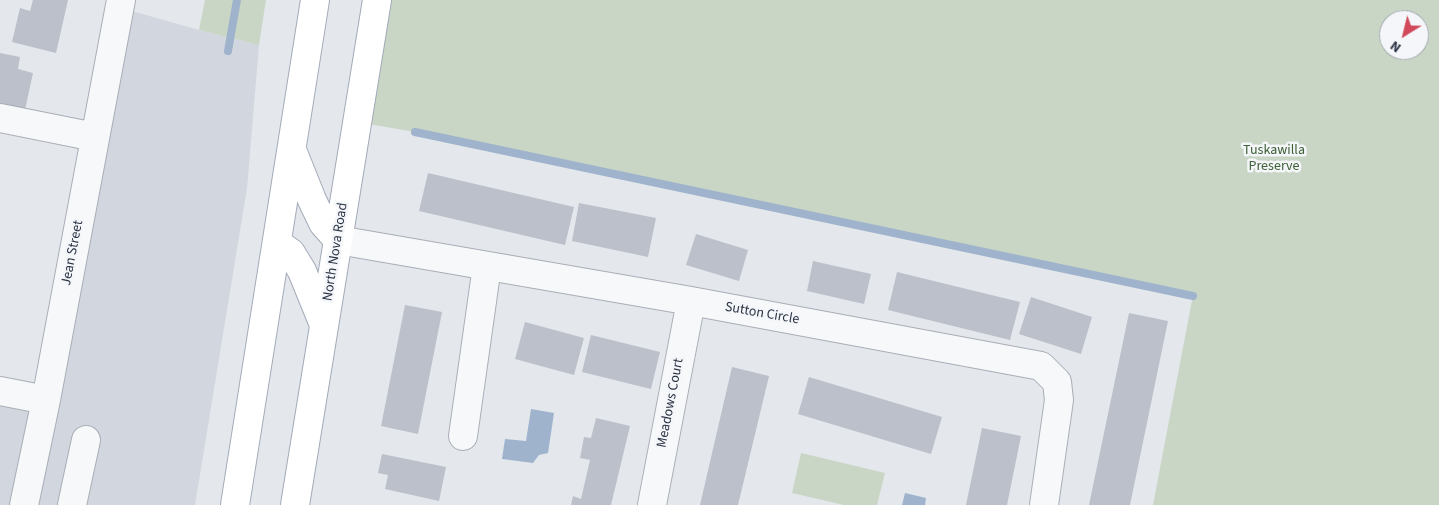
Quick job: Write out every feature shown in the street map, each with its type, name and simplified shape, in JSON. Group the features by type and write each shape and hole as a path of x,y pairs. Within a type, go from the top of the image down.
{"main road":[{"path":"235,505 315,0"},
{"name":"North Nova Road","path":"295,505 377,0"},
{"path":"292,148 323,223 338,240"},
{"path":"277,243 291,253 302,271 324,325"}],"street":[{"name":"Jean Street","path":"24,505 46,400 121,0"},
{"path":"0,118 95,137"},
{"name":"Sutton Circle","path":"338,240 691,301 1041,366 1057,382 1059,400 1044,505"},
{"path":"463,436 487,266"},
{"name":"Meadows Court","path":"652,505 691,301"},
{"path":"0,390 46,400"},
{"path":"72,505 86,440"}],"shaded area":[{"path":"132,11 259,45 247,188 195,505 37,505"},
{"path":"0,404 31,411 12,505 0,505"}],"green space":[{"path":"205,0 266,0 259,45 199,30"},
{"name":"Tuskawilla Preserve","path":"377,0 1439,0 1439,505 1153,505 1193,295 415,132 357,122"},
{"path":"801,453 885,473 877,505 844,505 792,493"}],"water":[{"path":"531,409 554,413 548,453 539,455 533,463 502,459 505,439 526,441"},
{"path":"905,493 926,498 925,505 902,505"}],"building":[{"path":"33,0 68,0 56,53 12,42 20,8 30,11"},
{"path":"0,53 20,57 18,69 33,73 25,110 0,104"},
{"path":"428,173 574,207 565,245 419,211"},
{"path":"579,203 656,218 648,257 572,241"},
{"path":"696,234 748,250 739,281 686,265"},
{"path":"813,261 871,274 864,304 807,291"},
{"path":"897,272 1020,302 1010,340 888,310"},
{"path":"1031,297 1092,317 1081,354 1019,334"},
{"path":"405,305 442,312 418,434 381,426"},
{"path":"1129,313 1168,321 1130,505 1089,505"},
{"path":"525,322 584,338 574,375 515,359"},
{"path":"591,335 660,352 651,389 582,372"},
{"path":"732,367 769,376 738,505 700,505"},
{"path":"809,377 942,417 931,454 798,414"},
{"path":"596,418 630,426 611,505 571,505 573,496 581,499 590,460 580,458 584,437 591,438"},
{"path":"982,428 1021,436 1007,505 966,505"},
{"path":"382,454 446,467 439,501 385,489 388,475 378,473"}],"waterway":[{"path":"228,51 237,0"},
{"path":"415,132 1193,296"}]}
